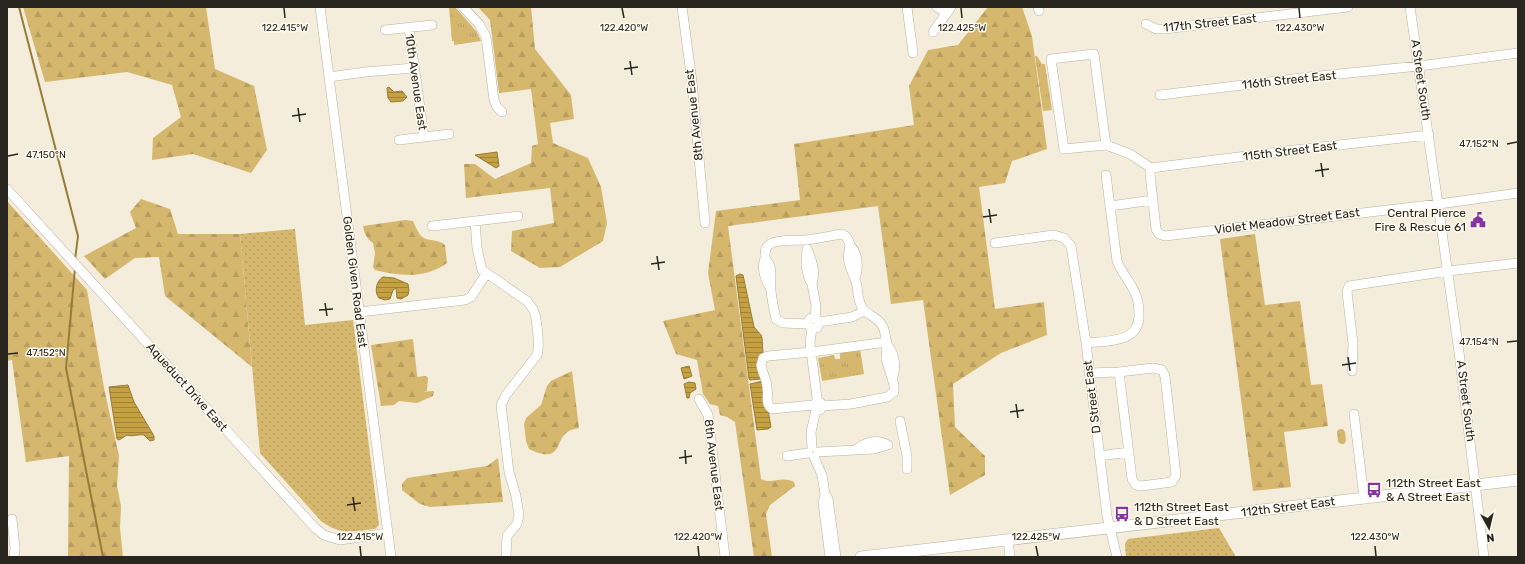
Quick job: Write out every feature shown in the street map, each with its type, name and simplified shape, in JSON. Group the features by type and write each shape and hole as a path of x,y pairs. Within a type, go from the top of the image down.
{"main road":[{"name":"112th Street East","path":"861,557 1518,480"}],"street":[{"name":"Golden Given Road East","path":"320,7 391,557"},
{"path":"463,7 479,24 486,37 494,100 502,112"},
{"name":"8th Avenue East","path":"682,7 692,83 705,222"},
{"path":"907,7 913,53"},
{"path":"933,32 949,10 937,7"},
{"name":"117th Street East","path":"1146,24 1156,29 1164,30 1348,7"},
{"name":"A Street South","path":"1410,7 1439,204 1484,557"},
{"path":"385,30 432,25"},
{"name":"10th Avenue East","path":"409,28 424,137"},
{"name":"116th Street East","path":"1160,95 1309,76 1419,66 1518,53"},
{"path":"1106,145 1094,54 1051,59 1064,149 1106,145 1130,154 1151,168 1149,201 1110,206"},
{"path":"329,77 414,68"},
{"path":"399,140 449,134"},
{"name":"115th Street East","path":"1151,168 1429,135"},
{"path":"1086,343 1126,337 1133,332 1139,320 1136,296 1117,261 1106,175"},
{"name":"Aqueduct Drive East","path":"7,189 315,528 324,535 340,540 388,533"},
{"name":"Violet Meadow Street East","path":"1149,201 1156,229 1159,234 1165,236 1439,204 1518,193"},
{"path":"432,226 518,216"},
{"path":"475,221 481,266 486,274 526,301 533,309 539,347 537,355 506,395 501,405 509,472 514,487 519,515 517,524 507,536 506,557"},
{"path":"864,311 852,317 814,323 783,323 776,319 771,289 767,282 763,262 765,253 773,243 806,244 841,234 848,242 853,248 857,263 857,273 855,278 858,298 864,311 881,323 885,331 887,343 895,363 893,378 895,389 890,396 851,404 772,410 767,403 768,387 761,365 764,358 768,356 887,343"},
{"name":"D Street East","path":"996,243 1054,235 1064,238 1069,243 1086,343 1107,516 1117,557"},
{"path":"806,244 814,265 814,277 812,284 816,306 810,343 817,406 812,432 813,452 822,475 825,494 828,499 828,516"},
{"path":"1352,371 1353,344 1347,289 1351,285 1448,271 1518,263"},
{"path":"359,312 465,300 471,297 486,274"},
{"path":"1089,373 1119,372 1154,368 1162,370 1165,376 1176,475 1172,482 1167,484 1141,486 1136,485 1132,479 1119,372"},
{"name":"8th Avenue East","path":"699,399 708,415 726,557"},
{"path":"1354,414 1364,498"},
{"path":"900,421 903,443 907,456 907,469"},
{"path":"787,456 813,452 856,449 874,450 888,445 903,443"},
{"path":"1099,456 1129,452"},
{"path":"828,516 835,518 837,522 836,528 830,531 822,529 820,524 821,519 828,516"},
{"path":"12,519 15,548 14,557"},
{"path":"830,531 830,557"},
{"path":"830,531 836,557"},
{"path":"1008,540 1010,557"}],"green space":[{"path":"23,7 206,7 215,69 254,86 267,150 251,173 193,154 152,160 153,138 181,117 172,85 127,72 45,82"},
{"path":"449,7 455,7 477,32 481,41 454,45 454,41 452,41"},
{"path":"478,7 531,7 535,49 571,95 574,119 550,123 553,143 588,158 601,187 607,223 603,241 560,267 540,268 511,251 512,231 554,223 550,188 466,198 464,164 475,164 495,179 531,163 532,146 538,144 531,89 499,93 490,20"},
{"path":"988,7 1022,7 1032,36 1047,149 1012,161 1005,183 979,187 995,309 1044,302 1047,335 1001,353 953,384 955,427 985,456 985,475 950,495 923,300 891,304 878,206 728,226 761,479 769,481 785,479 794,482 795,486 770,505 766,514 772,557 754,557 735,422 720,415 718,406 710,404 703,394 697,360 676,354 663,321 715,310 708,273 716,211 800,200 794,144 914,125 909,86 928,50 958,45"},
{"path":"463,28 464,41 456,41 455,29"},
{"path":"1035,56 1037,56 1042,64 1045,64 1052,110 1043,111"},
{"path":"141,199 170,209 178,234 240,234 252,367 165,296 159,257 135,258 105,279 84,256 136,228 130,212"},
{"path":"7,201 87,290 104,388 119,456 117,486 121,506 120,528 123,557 68,557 69,456 26,462 12,360 7,361"},
{"path":"405,220 413,221 423,238 439,241 445,245 447,263 430,272 412,275 394,274 375,270 373,267 375,253 373,243 366,236 363,226"},
{"path":"295,229 305,325 353,320 379,525 375,529 341,531 328,526 321,521 260,453 240,234"},
{"path":"1255,234 1265,305 1300,301 1311,385 1322,384 1328,426 1284,432 1291,487 1253,491 1220,239"},
{"path":"413,339 419,392 434,391 433,396 417,403 399,401 394,405 381,406 371,345"},
{"path":"860,349 864,374 822,381 818,358 834,355 835,359 840,359 840,352"},
{"path":"855,351 856,358 841,360 840,353"},
{"path":"572,371 579,428 565,434 557,448 551,453 544,454 529,449 526,441 524,424 526,418 541,405 547,386 551,381"},
{"path":"426,376 428,378 427,391 418,393 416,377"},
{"path":"1343,429 1345,432 1346,441 1344,444 1338,442 1337,431"},
{"path":"498,458 503,502 430,507 420,504 402,490 402,484 407,478 487,466"},
{"path":"1219,528 1236,557 1126,557 1125,544 1128,539"}],"shaded area":[{"path":"389,87 394,92 402,91 407,97 403,101 391,102 388,98 387,88"},
{"path":"497,152 499,166 496,168 475,155"},
{"path":"740,274 743,275 754,327 762,338 763,353 761,379 749,379 736,276"},
{"path":"383,277 394,278 408,284 408,295 401,299 397,298 396,288 393,290 390,299 385,300 379,298 377,296 376,287"},
{"path":"689,366 692,376 684,379 681,368"},
{"path":"763,381 771,427 768,429 757,430 750,384"},
{"path":"689,382 695,383 696,389 690,393 689,398 687,398 684,384"},
{"path":"128,385 134,402 154,436 154,440 150,441 144,435 127,435 119,440 117,439 109,387"}],"waterway":[{"path":"19,7 78,236 75,260"},
{"path":"75,268 66,368 103,557"}],"place":[{"name":"Central Pierce Fire & Rescue 61","path":"1478,220"},
{"name":"112th Street East & A Street East","path":"1374,490"},
{"name":"112th Street East & D Street East","path":"1122,514"}]}
